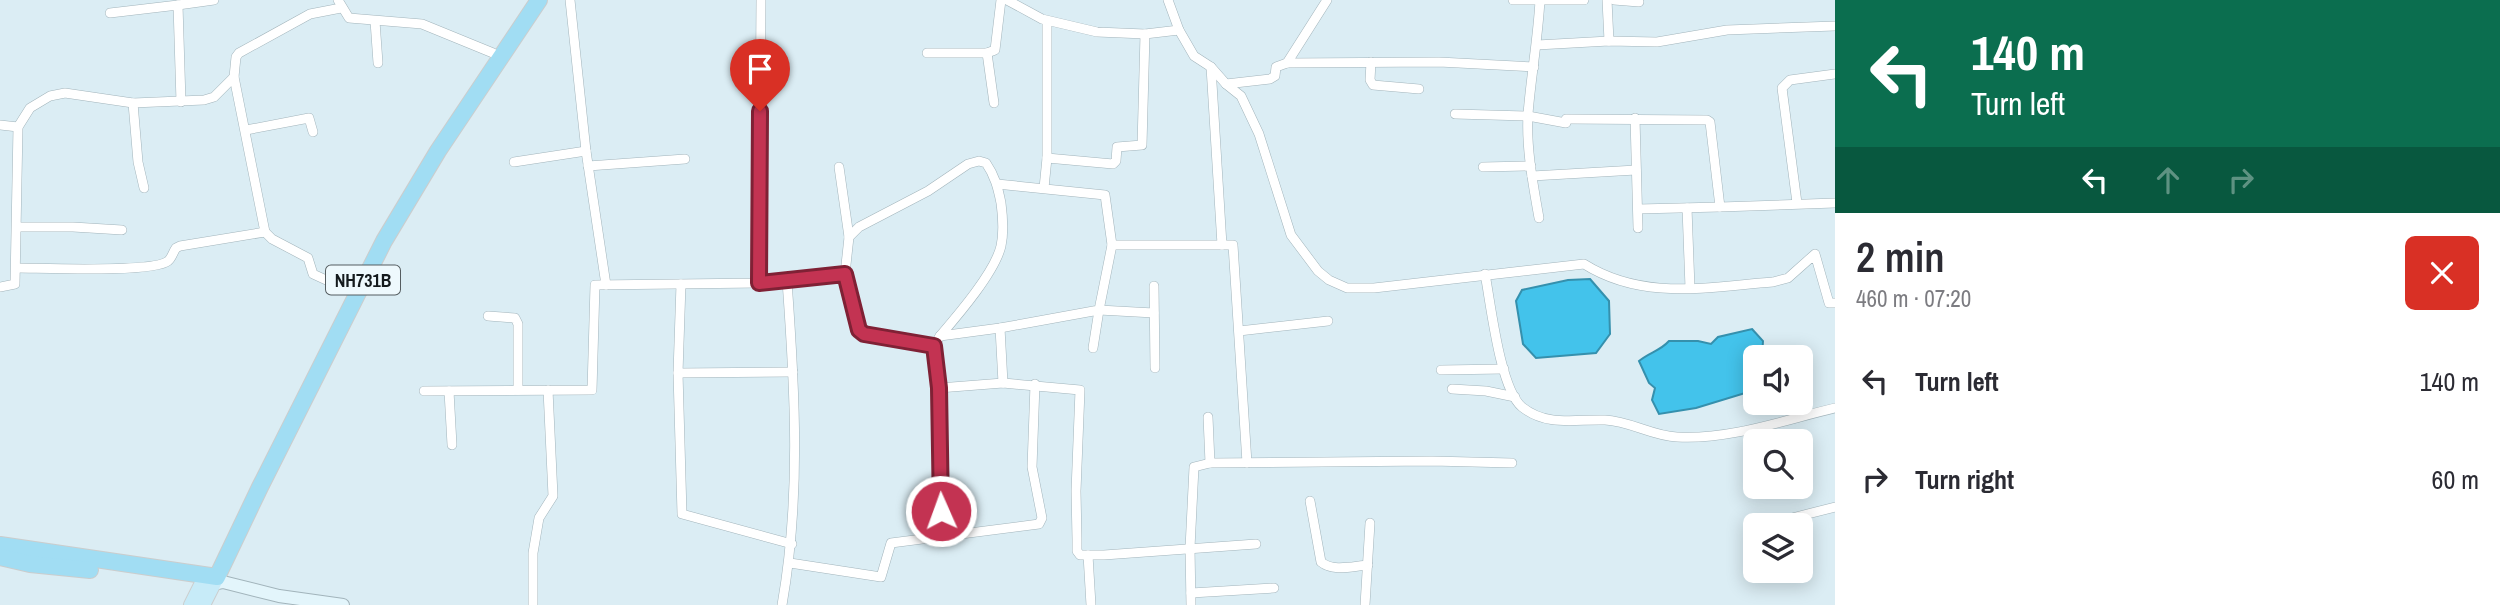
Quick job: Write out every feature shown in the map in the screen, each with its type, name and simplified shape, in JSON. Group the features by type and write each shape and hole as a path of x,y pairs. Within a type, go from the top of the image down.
{"highway":[{"name":"NH731B","path":"212,580 348,290 391,211 528,0"},
{"name":"NH731B","path":"212,580 384,241 438,151 539,0"},
{"path":"0,545 212,580"},
{"path":"0,557 30,564 212,580"}],"main road":[{"path":"191,605 212,580"},
{"path":"203,605 212,580"}],"street":[{"path":"110,13 214,0"},
{"path":"570,0 586,151 606,285"},
{"path":"759,283 761,0"},
{"path":"928,53 992,52 997,47 1001,0"},
{"path":"1007,0 1024,4 1047,20 1097,32 1145,34 1179,30"},
{"path":"1168,0 1179,30 1194,55 1211,67 1241,96 1259,134 1291,234 1318,271 1329,280 1348,288 1374,288 1584,264 1604,277 1631,286 1672,289 1773,282 1788,278 1815,254 1829,303 1835,303"},
{"path":"1287,63 1327,0"},
{"path":"1513,0 1584,0"},
{"path":"1607,0 1609,41"},
{"path":"1614,0 1639,2"},
{"path":"1539,218 1531,171 1528,116 1540,1"},
{"path":"348,290 313,274 308,258 272,239 265,232 234,77 236,57 310,15 340,4 349,18 422,24 493,53"},
{"path":"178,5 181,102"},
{"path":"1044,188 1047,158 1047,20"},
{"path":"375,21 378,63"},
{"path":"1537,45 1609,41 1657,42 1727,30 1835,26"},
{"path":"1047,158 1113,164 1116,161 1117,147 1142,145 1145,34"},
{"path":"987,52 994,103"},
{"path":"1371,62 1370,80 1373,85 1419,89"},
{"path":"1226,84 1270,79 1275,76 1276,67 1287,63 1439,62 1534,67"},
{"path":"1211,67 1222,245"},
{"path":"1797,203 1782,88 1790,80 1835,74"},
{"path":"0,287 15,285 18,127 30,108 53,95 65,93 133,103 181,102 214,97 234,77"},
{"path":"133,103 138,162 144,188"},
{"path":"1455,114 1528,116 1566,121 1703,119 1710,122 1720,208"},
{"path":"246,130 309,118 313,132"},
{"path":"1635,118 1638,228"},
{"path":"0,125 18,127"},
{"path":"514,162 586,151"},
{"path":"588,166 685,159"},
{"path":"849,237 859,227 928,191 974,161 986,163 997,184 1003,223 1001,249 988,272 934,346 939,388 941,537"},
{"path":"839,167 849,237 845,274 859,330 864,334 934,346"},
{"path":"1483,167 1531,171 1636,170"},
{"path":"997,184 1105,195 1112,245 1093,348"},
{"path":"1638,209 1835,203"},
{"path":"1686,208 1690,288"},
{"path":"17,228 122,230"},
{"path":"17,268 129,269 163,264 180,246 265,232"},
{"path":"1112,245 1233,245 1247,463"},
{"path":"424,391 592,390 595,285 759,283 845,274"},
{"path":"1486,274 1507,387 1522,407 1553,422 1615,421 1680,437 1714,436 1835,408"},
{"path":"782,605 792,544 796,485 787,281"},
{"path":"681,284 678,373 682,514 792,544"},
{"path":"1154,286 1155,368"},
{"path":"940,336 1100,310 1154,313"},
{"path":"488,316 515,318 518,324 518,390"},
{"path":"1239,331 1328,321"},
{"path":"999,328 1003,383"},
{"path":"1441,370 1504,369"},
{"path":"678,373 793,372"},
{"path":"939,388 1003,383 1080,390 1078,553 1088,555 1256,544"},
{"path":"789,563 881,577 891,543 1042,522 1032,467 1035,384"},
{"path":"1452,389 1486,391 1515,397"},
{"path":"533,605 533,553 538,518 553,496 548,390"},
{"path":"449,391 452,445"},
{"path":"1208,416 1210,463"},
{"path":"1191,605 1190,548 1194,467 1210,463 1512,463"},
{"path":"1310,501 1321,562 1326,566 1338,568 1368,565"},
{"path":"1812,513 1835,507"},
{"path":"1366,605 1370,523"},
{"path":"1088,555 1091,605"},
{"path":"212,580 279,596 340,604"},
{"path":"1191,593 1274,588"}],"water":[{"path":"1590,279 1609,301 1610,334 1596,353 1536,358 1523,344 1516,301 1522,290 1568,280"},
{"path":"1752,329 1763,341 1763,345 1743,345 1743,394 1696,408 1659,414 1652,400 1655,388 1649,383 1639,361 1669,341 1711,344 1718,337"}],"route":[{"path":"760,111 759,283 845,274 859,330 864,334 934,346 939,388 941,511"}]}
